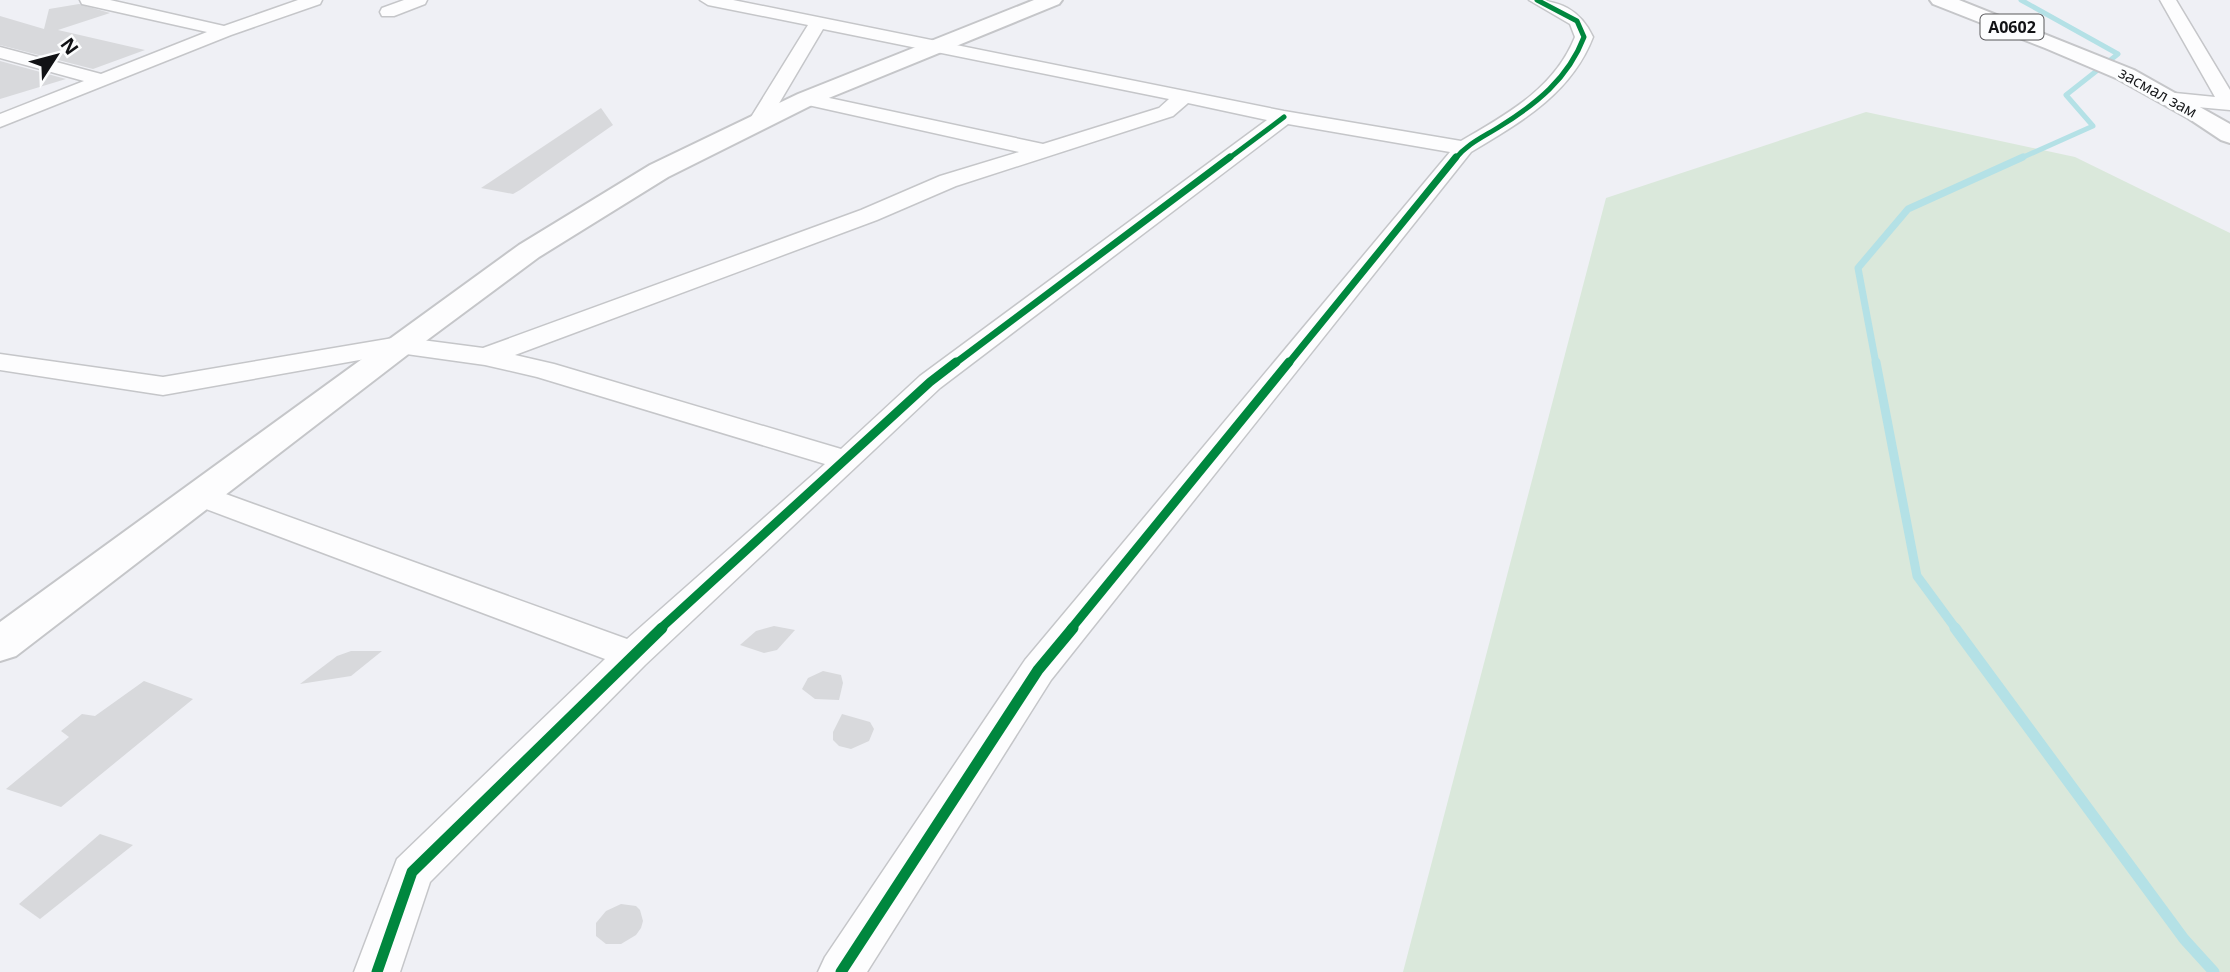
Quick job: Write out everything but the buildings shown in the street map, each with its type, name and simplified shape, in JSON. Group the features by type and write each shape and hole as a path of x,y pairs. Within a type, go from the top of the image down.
{"main road":[{"path":"0,645 399,345 529,251 659,171 806,99 1052,0"},
{"name":"засмал зам","path":"1940,0 2123,71 2224,129"}],"street":[{"path":"88,0 225,31"},
{"path":"0,121 225,31 314,0"},
{"path":"388,12 419,0"},
{"path":"708,0 737,3 932,47 1186,95 1284,117 1464,148"},
{"path":"841,972 1038,670 1464,148 1540,100 1580,53 1584,37 1577,21 1537,0"},
{"path":"2168,0 2210,75 2230,104 2175,99"},
{"path":"758,121 818,23"},
{"path":"0,52 102,80"},
{"path":"485,357 869,215 948,181 1166,112 1186,95"},
{"path":"806,99 1041,150"},
{"path":"377,972 412,872 632,655 848,461 930,382 1284,117"},
{"path":"0,362 163,386 399,345 485,357 544,370 848,461"},
{"path":"201,496 632,655"}],"green space":[{"path":"1866,112 2075,157 2230,233 2230,972 1403,972 1606,198"}],"waterway":[{"path":"2019,159 2093,126 2066,95 2118,54 2021,0"},
{"path":"1876,364 1858,268 1908,209 2023,157"},
{"path":"1876,362 1917,576 1956,629"},
{"path":"1955,628 2184,939 2214,972"}],"cycle path":[{"path":"841,972 1038,670 1464,148 1518,115 1566,73 1577,56 1584,37 1577,21 1537,0"},
{"path":"377,972 412,872 632,655 847,461 930,382 1284,117"}]}
